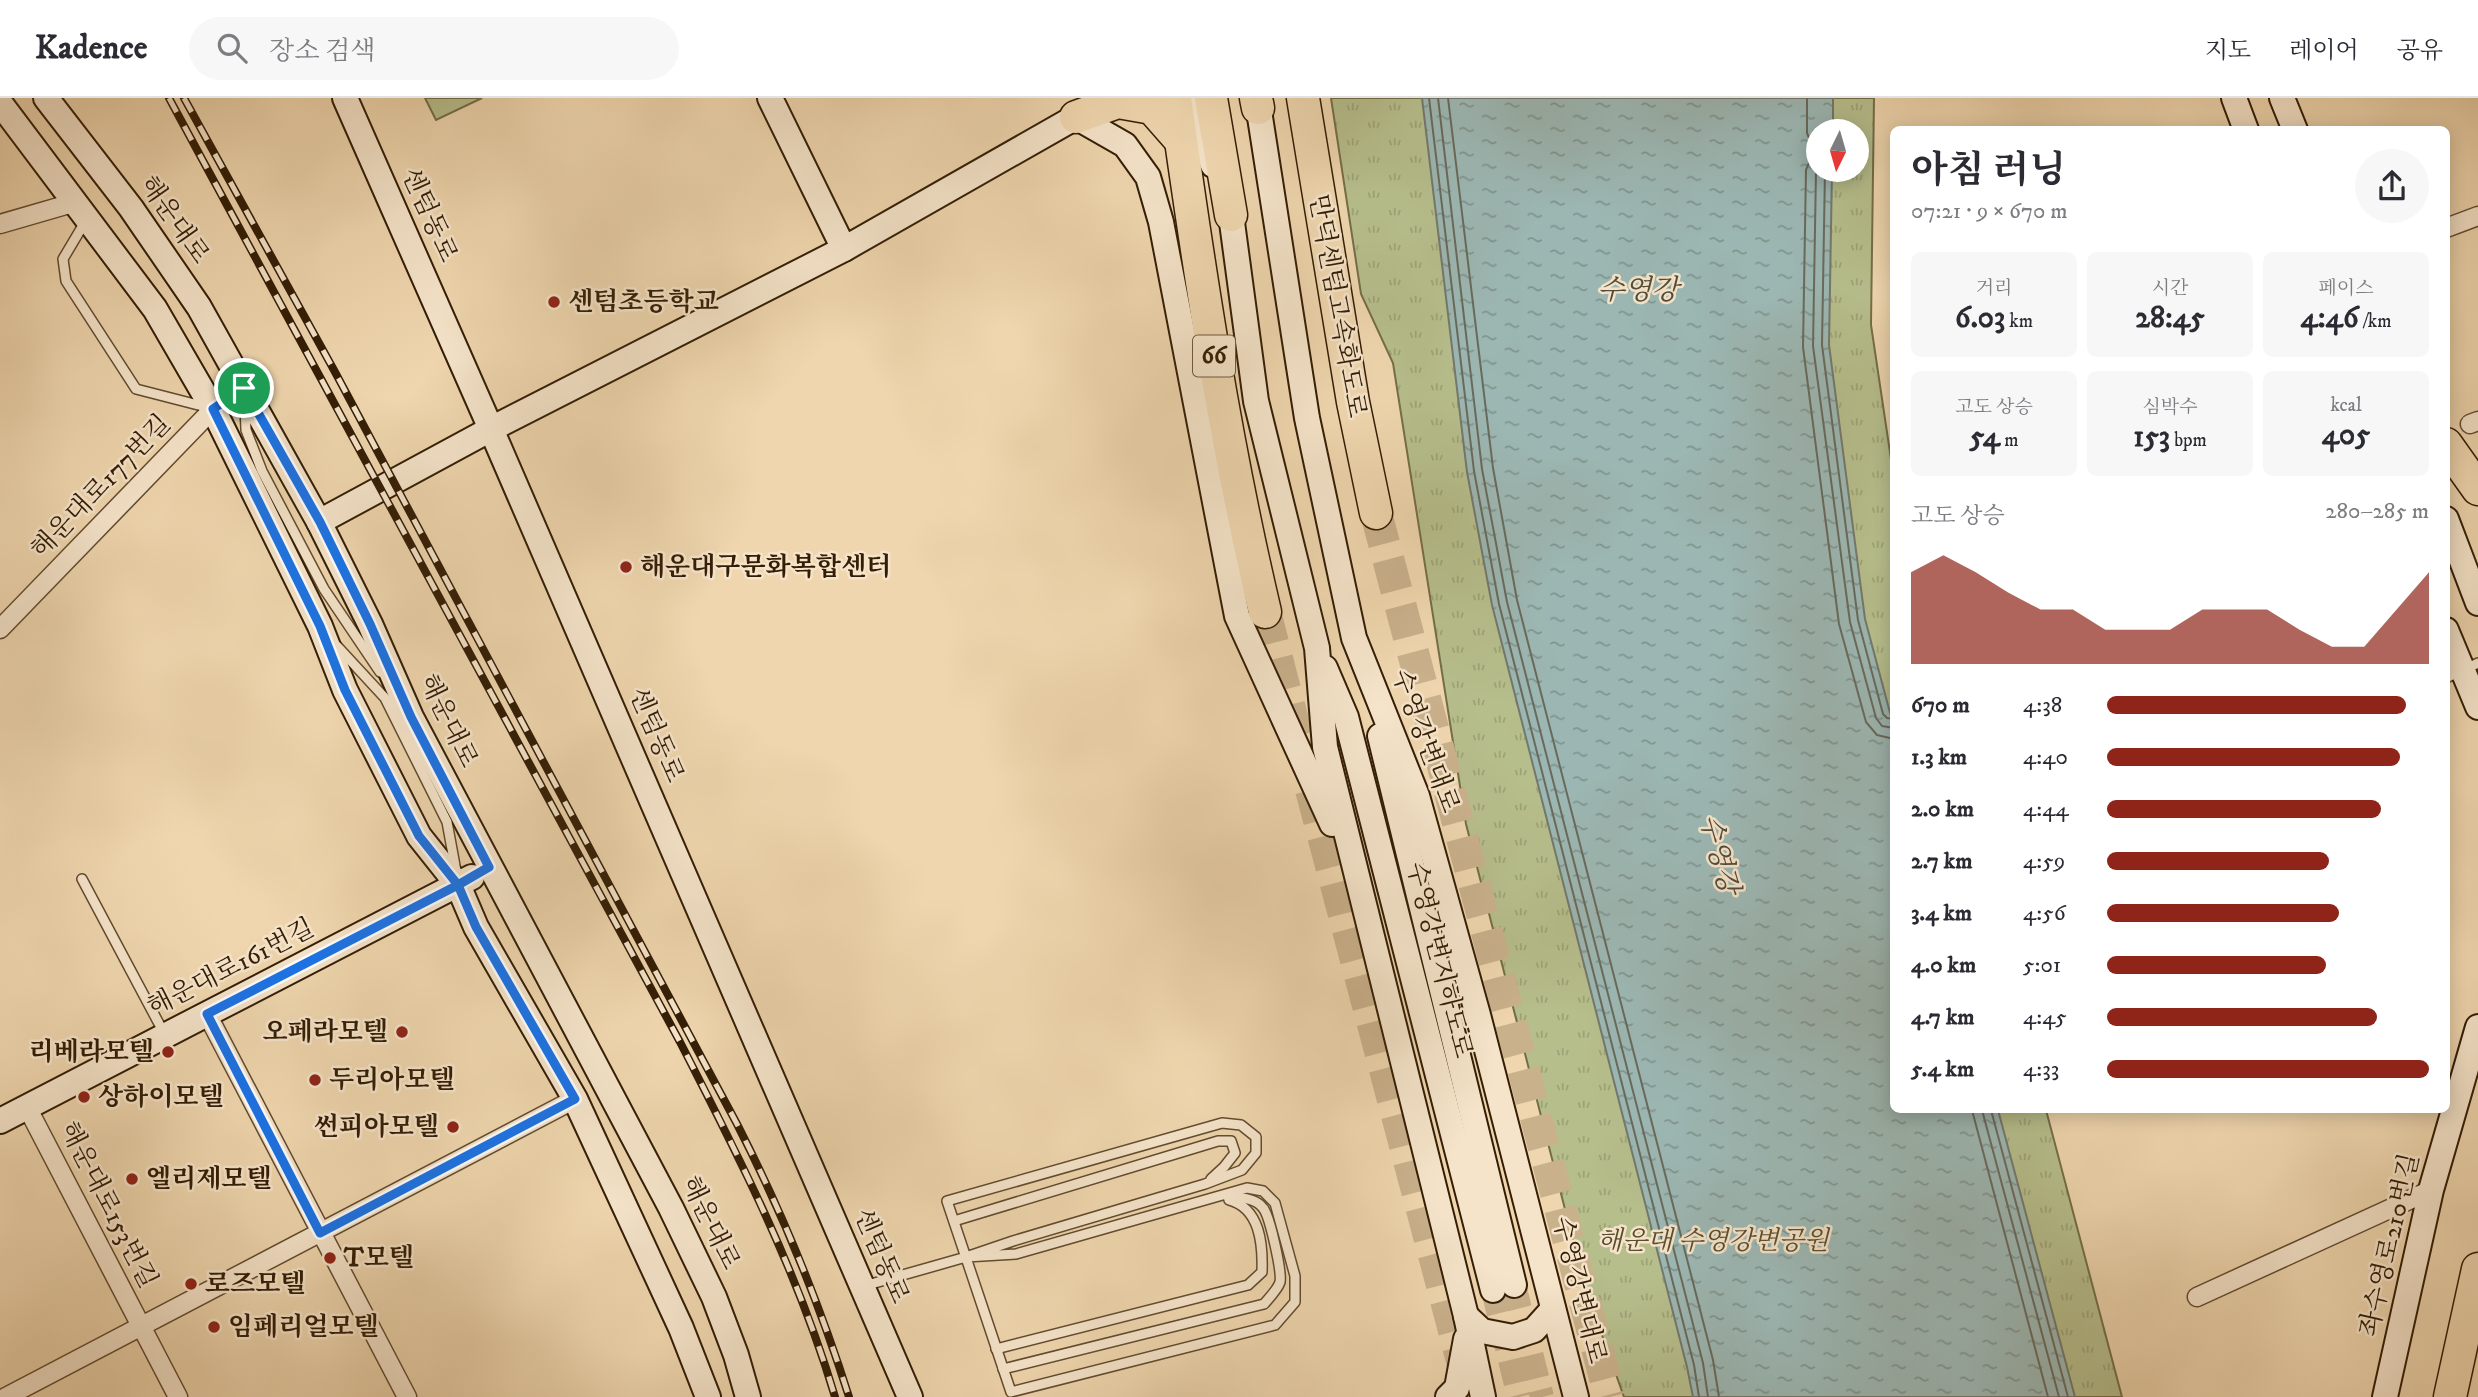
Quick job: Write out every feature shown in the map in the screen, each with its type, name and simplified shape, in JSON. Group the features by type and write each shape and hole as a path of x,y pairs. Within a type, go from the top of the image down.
{"highway":[{"name":"66","path":"1175,98 1221,398 1243,520 1265,612"},
{"path":"1211,98 1231,215"},
{"name":"만덕센텀고속화도로","path":"1303,98 1353,402 1376,513"},
{"path":"1076,117 1118,102 1152,108 1181,141"},
{"path":"2465,430 2478,489"},
{"path":"2450,1397 2478,1269"}],"main road":[{"name":"해운대로","path":"46,98 131,208 199,307 320,522 370,624 411,717 676,1219 714,1297 736,1355 748,1397"},
{"name":"센텀동로","path":"345,98 910,1397"},
{"path":"770,98 844,249"},
{"path":"320,522 491,429 844,249 1108,98"},
{"path":"1188,98 1231,215 1256,401 1317,648 1325,747 1467,1322 1483,1397"},
{"path":"2234,98 2244,126"},
{"path":"2282,98 2293,126"},
{"name":"수영강변대로","path":"1257,101 1307,418 1354,638 1417,796 1478,1015 1576,1397"},
{"path":"0,103 155,309 213,409 320,626 345,690 419,836 458,885 476,927 575,1099 681,1328 708,1397"},
{"path":"1076,117 1125,145 1148,177 1161,222 1237,616 1356,875"},
{"path":"2450,530 2478,603"},
{"name":"수영강변지하도로","path":"1317,648 1346,717 1504,1287 1375,714 1354,638"},
{"path":"2450,639 2478,707"},
{"name":"해운대로161번길","path":"0,1121 489,867"},
{"name":"좌수영로210번길","path":"2385,1397 2431,1190 2478,1027"},
{"path":"1467,1322 1482,1331 1513,1337 1534,1330 1553,1309"},
{"path":"1448,1397 1457,1388 1467,1322"}],"street":[{"path":"0,224 82,209"},
{"path":"2450,226 2478,216"},
{"name":"해운대로177번길","path":"0,629 213,409 244,388"},
{"path":"207,1014 407,1397"},
{"name":"해운대로153번길","path":"6,1397 575,1099"},
{"name":"해운대로153번길","path":"27,1107 178,1397"},
{"path":"2197,1297 2431,1190"}],"lane":[{"path":"82,209 63,259 66,281 136,389 213,409"},
{"path":"244,388 246,430 262,471 324,589 411,717"},
{"path":"82,879 165,1035"},
{"path":"862,1287 966,1257 1205,1184 1242,1170 1256,1153 1256,1137 1241,1125 1222,1123 947,1201 966,1257 996,1349 1011,1392 1275,1325 1295,1302 1295,1276 1275,1203 1263,1191 1247,1188 1016,1254 966,1257"},
{"path":"954,1221 1218,1141 1231,1141 1235,1153 1205,1184"},
{"path":"996,1349 1248,1285 1262,1272 1263,1250 1252,1215 1241,1203 1213,1196"},
{"path":"1003,1369 1264,1304 1280,1283 1279,1260 1264,1208 1241,1197 1213,1196"}],"green space":[{"path":"425,98 482,98 436,120"},
{"name":"수영강","path":"1331,98 1874,98 1871,325 1890,452 1890,1113 2047,1113 2122,1397 1624,1397 1585,1287 1466,824 1393,363 1361,294"}],"water":[{"name":"수영강","path":"1422,98 1833,98 1833,119 1806,119 1806,182 1832,182 1829,345 1865,619 1890,713 1890,1113 1999,1113 2075,1397 1693,1397 1492,605 1467,472"}],"tunnel":[{"path":"1376,513 1610,1397"},
{"path":"1265,612 1297,736"},
{"path":"1311,790 1466,1376"},
{"path":"1514,1285 1542,1397"},
{"path":"1493,1290 1519,1397"}],"railway":[{"path":"169,98 680,1042 766,1216 803,1305 835,1397"},
{"path":"184,98 335,372 737,1124 799,1258 849,1397"}],"place":[{"name":"센텀초등학교","path":"554,302"},
{"name":"해운대구문화복합센터","path":"626,567"},
{"name":"오페라모텔","path":"402,1032"},
{"name":"리베라모텔","path":"168,1052"},
{"name":"두리아모텔","path":"315,1080"},
{"name":"상하이모텔","path":"84,1097"},
{"name":"썬피아모텔","path":"453,1127"},
{"name":"엘리제모텔","path":"132,1179"},
{"name":"T모텔","path":"330,1258"},
{"name":"로즈모텔","path":"191,1284"},
{"name":"임페리얼모텔","path":"214,1327"}],"route":[{"path":"244,388 213,409 320,626 345,690 419,836 458,885 207,1014 320,1233 575,1099 476,927 458,885 489,867 411,717 370,624 320,522 244,388"}],"park label":[{"name":"해운대 수영강변공원","path":"1713,1241"}]}
